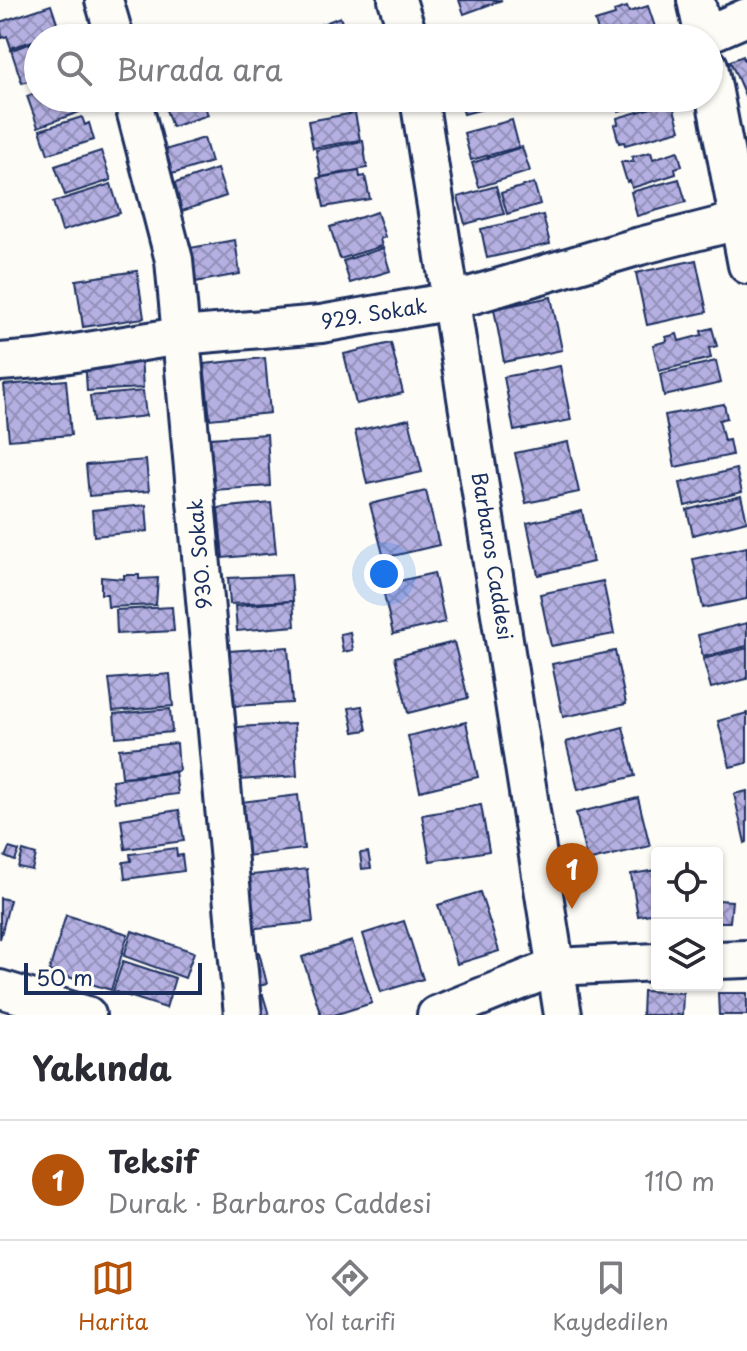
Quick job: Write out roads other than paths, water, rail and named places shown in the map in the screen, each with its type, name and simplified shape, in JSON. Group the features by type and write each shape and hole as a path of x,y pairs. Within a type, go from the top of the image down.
{"street":[{"path":"104,0 111,24"},
{"path":"397,0 405,24"},
{"path":"696,0 701,24"},
{"path":"723,34 747,17"},
{"name":"930. Sokak","path":"136,112 174,260 243,1015"},
{"name":"Barbaros Caddesi","path":"421,112 563,1015"},
{"path":"717,112 747,265"},
{"name":"929. Sokak","path":"0,362 38,359 180,336 321,324 452,301 738,221"},
{"path":"723,960 747,959"},
{"path":"436,1015 555,967 651,962"},
{"path":"0,989 87,1015"}],"place":[{"name":"Teksif","path":"572,909"}]}
